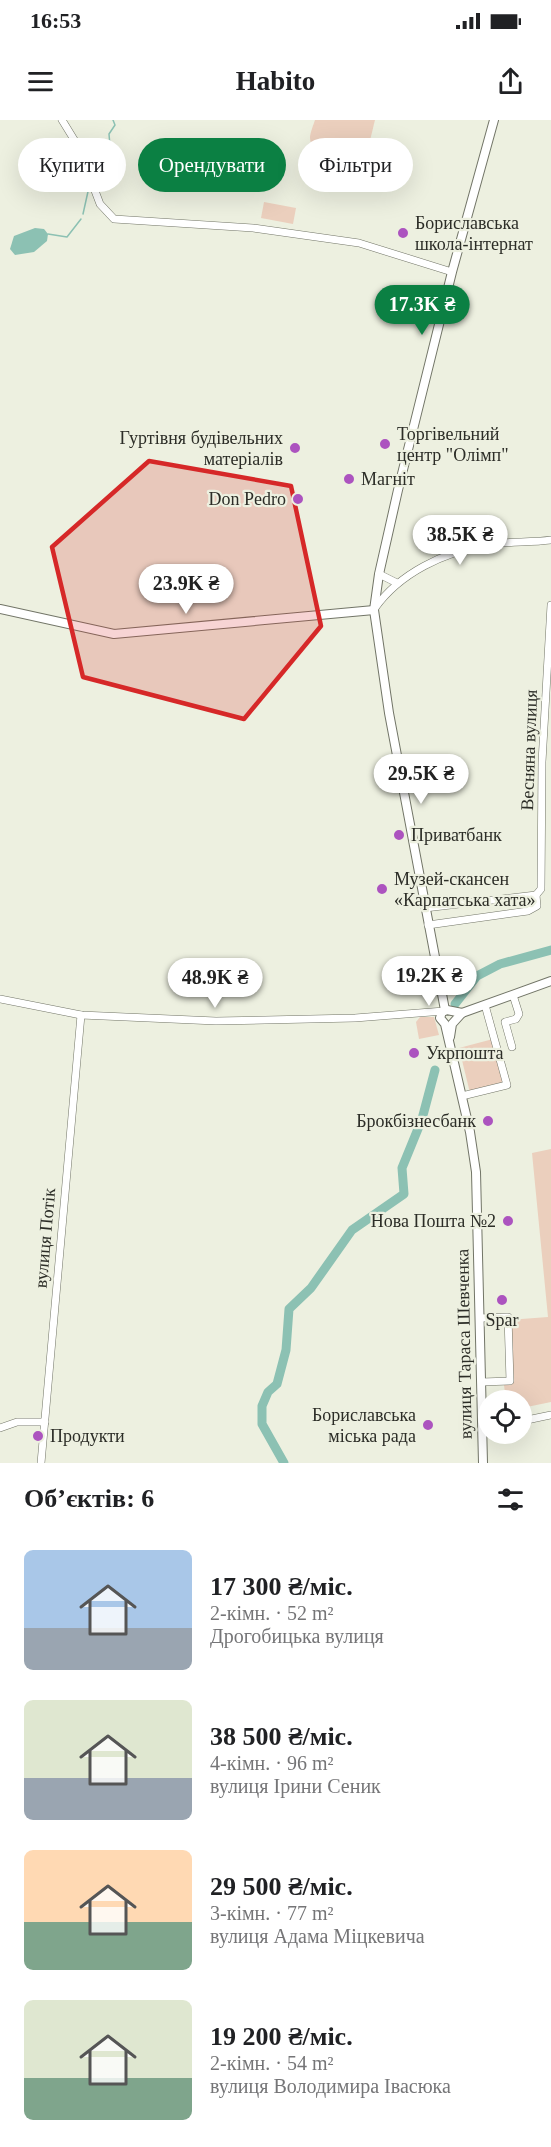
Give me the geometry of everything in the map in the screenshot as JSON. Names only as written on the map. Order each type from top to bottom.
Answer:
[{"type":"main road","name":"вулиця Тараса Шевченка","points":[[483,1390],[477,1179],[472,1142],[451,1048],[428,926],[381,663],[374,610],[379,574],[452,272],[494,120]]},
{"type":"main road","points":[[0,609],[114,634],[374,610]]},
{"type":"main road","points":[[451,1048],[450,1034],[454,1021],[462,1014],[551,981]]},
{"type":"main road","points":[[445,1013],[462,1014]]},
{"type":"main road","points":[[445,1013],[454,1021]]},
{"type":"main road","name":"вулиця Тараса Шевченка","points":[[483,1463],[484,1444]]},
{"type":"street","points":[[62,120],[84,160],[100,204],[114,219],[253,228],[359,243],[452,272]]},
{"type":"street","points":[[374,610],[398,583],[425,566],[484,545],[551,540]]},
{"type":"street","points":[[379,574],[398,583]]},
{"type":"street","name":"Весняна вулиця","points":[[536,895],[541,889],[542,762],[551,605]]},
{"type":"street","points":[[425,909],[536,895],[537,906],[528,911],[428,926]]},
{"type":"street","points":[[512,1047],[505,1022],[516,1019],[519,1014],[513,995]]},
{"type":"street","points":[[0,999],[81,1015],[270,1022],[445,1013]]},
{"type":"street","points":[[462,1096],[507,1085],[485,1005]]},
{"type":"street","name":"вулиця Потік","points":[[41,1463],[81,1015]]},
{"type":"street","points":[[481,1318],[508,1317],[510,1381],[482,1382]]},
{"type":"street","points":[[532,1419],[551,1414]]},
{"type":"street","points":[[0,1428],[17,1422],[45,1422]]},
{"type":"highlighted area","points":[[149,461],[291,486],[321,626],[244,719],[83,677],[52,547]]},
{"type":"shaded area","points":[[315,120],[375,120],[370,138],[310,138]]},
{"type":"shaded area","points":[[264,202],[296,208],[293,224],[261,218]]},
{"type":"shaded area","points":[[420,1017],[434,1017],[439,1035],[419,1039],[416,1022]]},
{"type":"shaded area","points":[[493,1039],[505,1084],[470,1093],[459,1048]]},
{"type":"shaded area","points":[[551,1149],[551,1402],[532,1406],[532,1390],[505,1390],[504,1385],[509,1383],[507,1320],[548,1317],[532,1153]]},
{"type":"water","points":[[35,228],[44,229],[48,234],[47,241],[34,252],[15,255],[10,249],[14,236]]},
{"type":"waterway","points":[[109,138],[109,134],[115,125],[113,120]]},
{"type":"waterway","points":[[83,214],[88,192]]},
{"type":"waterway","points":[[48,234],[67,237],[81,219]]},
{"type":"waterway","points":[[455,1004],[477,976],[500,964],[551,950]]},
{"type":"waterway","points":[[284,1463],[262,1424],[262,1406],[268,1392],[277,1384],[286,1350],[289,1309],[311,1288],[352,1230],[404,1194],[402,1168],[422,1119],[435,1070]]},
{"type":"place","name":"Бориславська школа-інтернат","points":[[403,233]]},
{"type":"place","name":"Торгівельний центр \"Олімп\"","points":[[385,444]]},
{"type":"place","name":"Гуртівня будівельних матеріалів","points":[[295,448]]},
{"type":"place","name":"Магніт","points":[[349,479]]},
{"type":"place","name":"Don Pedro","points":[[298,499]]},
{"type":"place","name":"Приватбанк","points":[[399,835]]},
{"type":"place","name":"Музей-скансен «Карпатська хата»","points":[[382,889]]},
{"type":"place","name":"Укрпошта","points":[[414,1053]]},
{"type":"place","name":"Брокбізнесбанк","points":[[488,1121]]},
{"type":"place","name":"Нова Пошта №2","points":[[508,1221]]},
{"type":"place","name":"Spar","points":[[502,1300]]},
{"type":"place","name":"Бориславська міська рада","points":[[428,1425]]},
{"type":"place","name":"Продукти","points":[[38,1436]]}]
